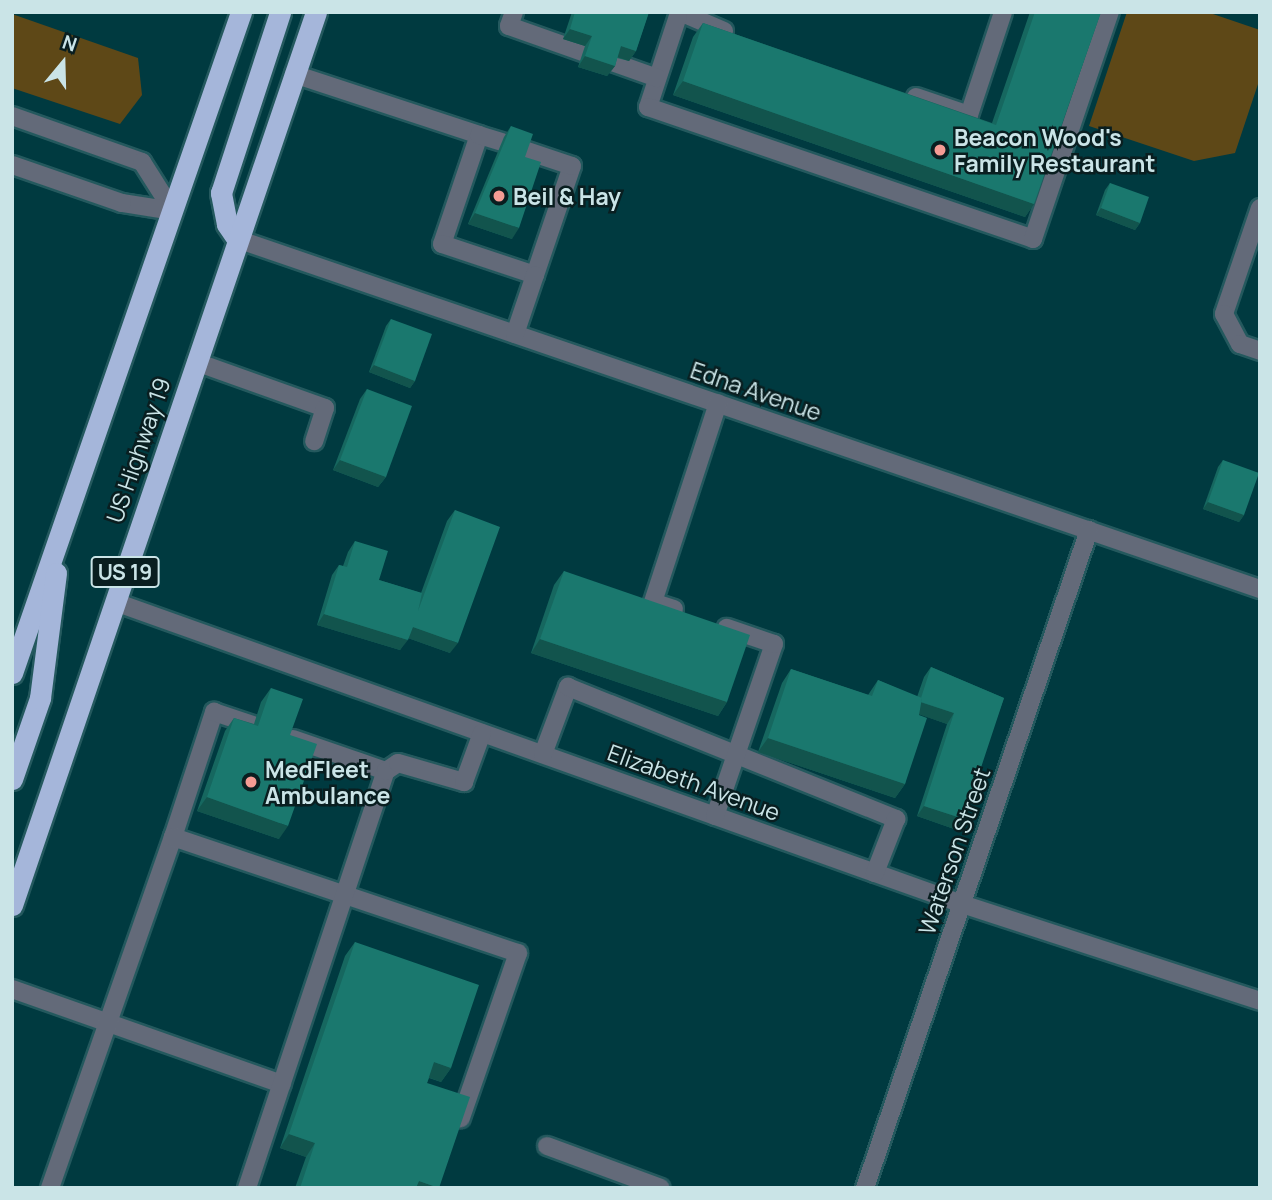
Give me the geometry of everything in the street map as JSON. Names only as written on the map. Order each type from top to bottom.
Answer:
[{"type":"highway","name":"US Highway 19","points":[[12,673],[241,12]]},
{"type":"highway","points":[[237,239],[227,223],[221,193],[280,12]]},
{"type":"highway","name":"US Highway 19","points":[[12,905],[316,12]]},
{"type":"highway","points":[[12,779],[40,698],[62,529]]},
{"type":"street","points":[[514,12],[509,26],[583,52]]},
{"type":"street","points":[[901,92],[969,115],[1003,12]]},
{"type":"street","points":[[739,36],[679,14],[648,107],[1033,239],[1110,12]]},
{"type":"street","points":[[612,62],[657,78]]},
{"type":"street","points":[[295,74],[502,142]]},
{"type":"street","points":[[12,116],[142,162],[173,211]]},
{"type":"street","points":[[479,135],[442,244],[535,275]]},
{"type":"street","points":[[515,334],[572,166],[524,150]]},
{"type":"street","points":[[12,165],[122,203],[173,211]]},
{"type":"street","points":[[1260,208],[1224,314],[1240,344],[1260,351]]},
{"type":"street","name":"Edna Avenue","points":[[237,239],[1260,589]]},
{"type":"street","points":[[196,362],[325,408],[314,440]]},
{"type":"street","points":[[715,816],[774,644],[653,602],[718,404]]},
{"type":"street","name":"Waterson Street","points":[[865,1188],[1089,530]]},
{"type":"street","name":"Elizabeth Avenue","points":[[115,602],[962,904],[1260,1001]]},
{"type":"street","points":[[543,754],[568,687],[737,751],[896,819],[875,873]]},
{"type":"street","points":[[50,1188],[214,712],[253,725]]},
{"type":"street","points":[[247,1188],[386,771],[398,763],[464,782],[482,733]]},
{"type":"street","points":[[285,736],[386,771]]},
{"type":"street","points":[[173,837],[518,953],[455,1136]]},
{"type":"street","points":[[12,989],[282,1084]]},
{"type":"street","points":[[547,1146],[661,1188]]},
{"type":"shaded area","points":[[1127,12],[1207,12],[1260,30],[1260,78],[1235,153],[1194,161],[1089,126]]},
{"type":"shaded area","points":[[12,14],[138,58],[142,95],[120,124],[12,88]]},
{"type":"building","points":[[575,12],[649,12],[636,51],[621,46],[615,66],[585,56],[592,36],[570,29]]},
{"type":"building","points":[[1035,12],[1101,12],[1034,204],[683,81],[703,23],[996,125]]},
{"type":"building","points":[[511,126],[533,134],[525,157],[541,162],[519,228],[475,213]]},
{"type":"building","points":[[1110,183],[1149,197],[1140,223],[1101,208]]},
{"type":"building","points":[[391,319],[432,334],[415,381],[374,365]]},
{"type":"building","points":[[367,389],[412,406],[386,477],[340,460]]},
{"type":"building","points":[[1223,460],[1259,473],[1244,515],[1208,502]]},
{"type":"building","points":[[455,510],[500,527],[458,643],[413,627],[408,640],[324,614],[339,565],[347,567],[355,541],[388,551],[379,580],[422,593],[418,611]]},
{"type":"building","points":[[564,571],[750,635],[727,702],[540,639]]},
{"type":"building","points":[[931,667],[1004,698],[964,819],[924,806],[954,713],[921,702]]},
{"type":"building","points":[[791,669],[872,696],[878,680],[922,698],[919,715],[927,718],[905,784],[768,738]]},
{"type":"building","points":[[271,688],[303,699],[290,735],[317,744],[288,826],[207,797],[234,718],[258,726]]},
{"type":"building","points":[[355,942],[479,985],[451,1068],[434,1062],[427,1083],[470,1097],[439,1188],[419,1181],[416,1188],[300,1188],[315,1143],[289,1134]]},
{"type":"place","name":"Beacon Wood's Family Restaurant","points":[[940,150]]},
{"type":"place","name":"Beil & Hay","points":[[499,196]]},
{"type":"place","name":"MedFleet Ambulance","points":[[251,782]]}]
